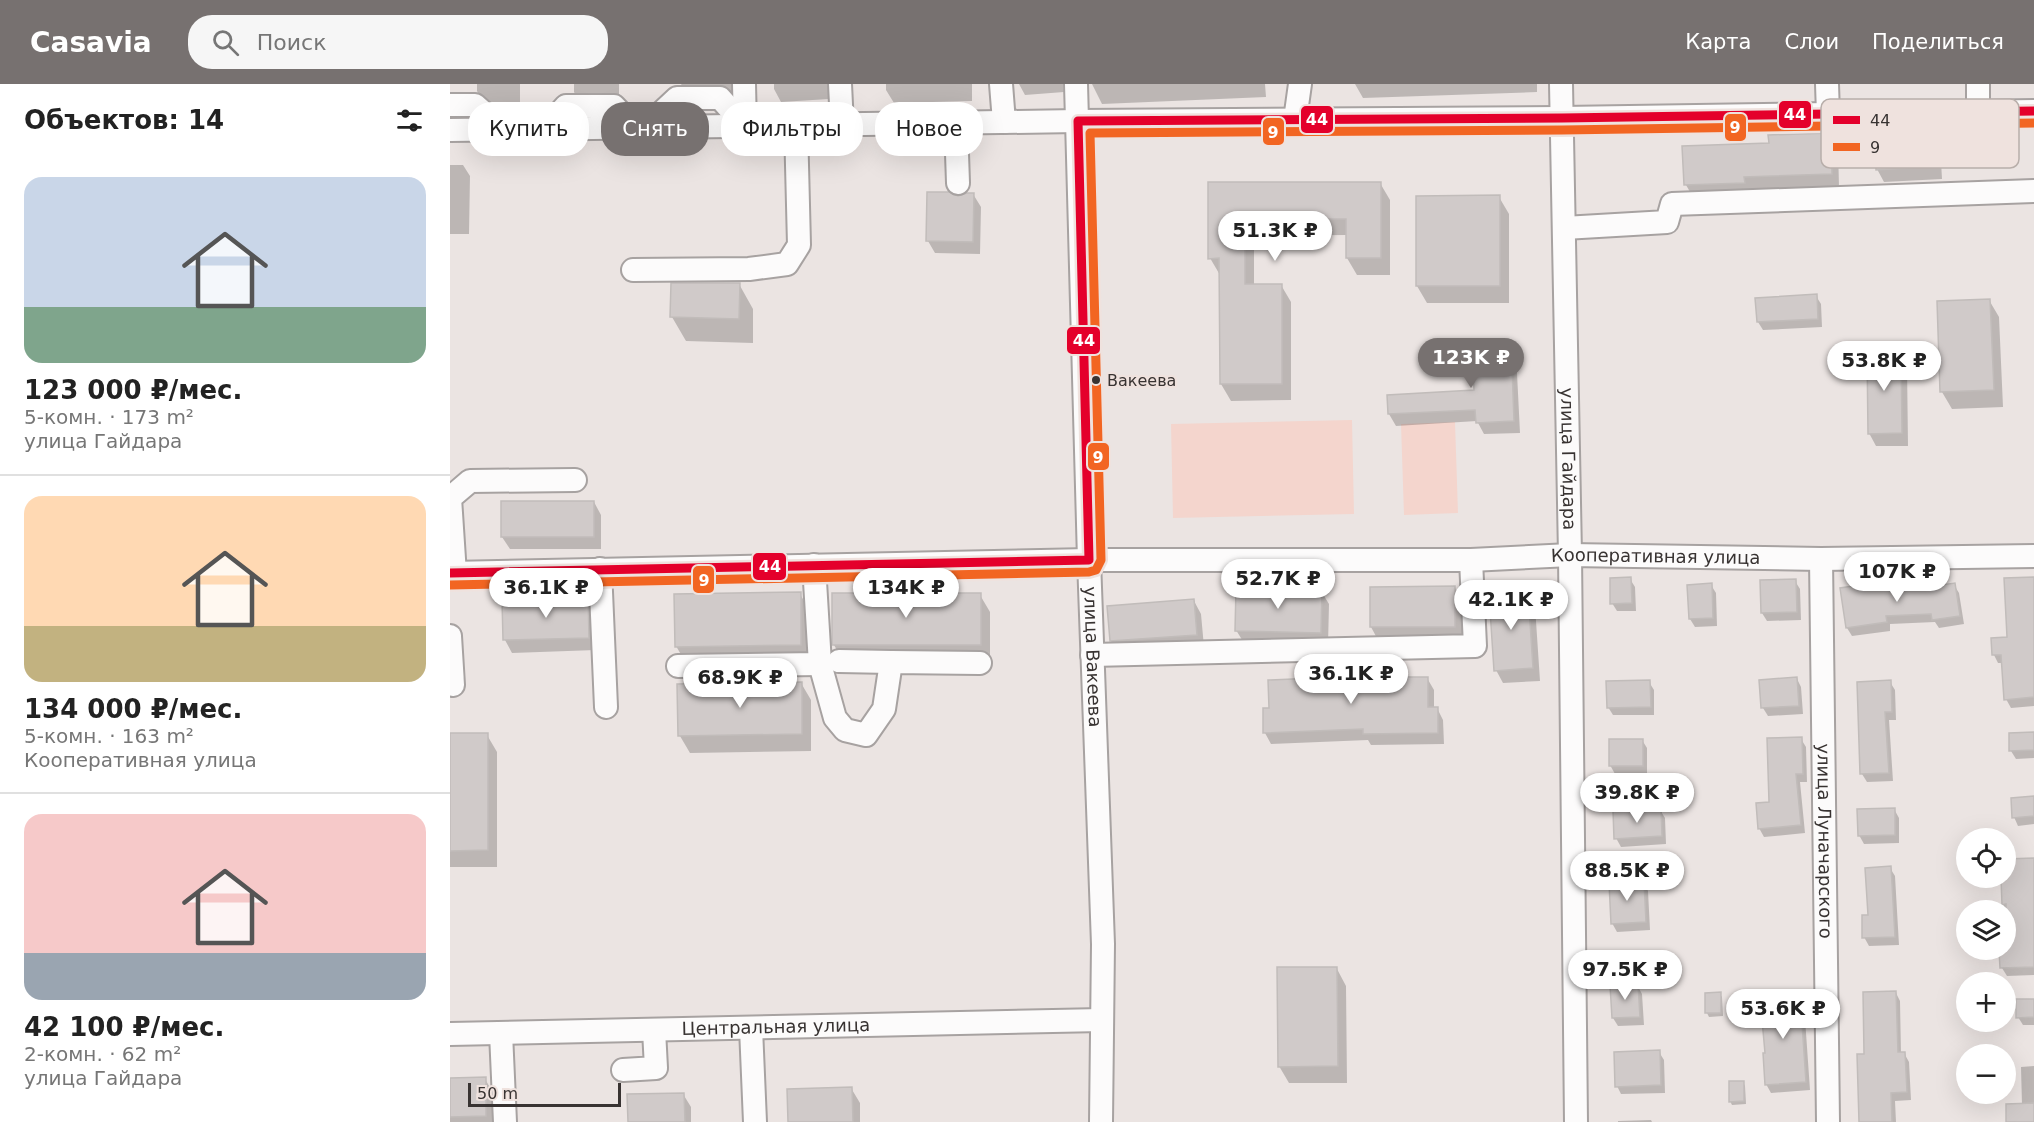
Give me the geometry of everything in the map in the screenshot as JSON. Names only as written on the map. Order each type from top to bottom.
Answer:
[{"type":"street","points":[[744,84],[744,102]]},
{"type":"street","points":[[840,84],[841,102]]},
{"type":"street","points":[[1001,84],[1004,122]]},
{"type":"street","name":"улица Вакеева","points":[[1076,84],[1089,560],[1103,944],[1101,1122]]},
{"type":"street","points":[[1295,120],[1300,84]]},
{"type":"street","name":"улица Гайдара","points":[[1561,84],[1570,555],[1576,1122]]},
{"type":"street","points":[[1827,84],[1828,99]]},
{"type":"street","points":[[450,105],[468,105]]},
{"type":"street","points":[[2019,111],[2034,111]]},
{"type":"street","points":[[983,123],[1821,114]]},
{"type":"street","points":[[589,128],[721,126]]},
{"type":"street","points":[[450,130],[468,130]]},
{"type":"street","points":[[633,270],[749,269],[787,264],[799,245],[797,156]]},
{"type":"street","points":[[957,156],[958,183]]},
{"type":"street","points":[[1564,228],[1667,222],[1672,204],[2034,191]]},
{"type":"street","points":[[453,573],[450,498],[470,481],[575,480]]},
{"type":"street","name":"Кооперативная улица","points":[[453,573],[1089,560],[1471,560],[1570,555],[1821,559],[2034,556]]},
{"type":"street","name":"улица Луначарского","points":[[1821,559],[1828,1122]]},
{"type":"street","points":[[1092,655],[1475,646],[1471,560]]},
{"type":"street","points":[[814,565],[830,662],[835,718],[845,730],[866,735],[884,709],[891,662]]},
{"type":"street","points":[[600,569],[606,707]]},
{"type":"street","points":[[450,636],[453,686]]},
{"type":"street","points":[[678,666],[830,662],[980,663]]},
{"type":"street","name":"Центральная улица","points":[[450,1034],[1102,1020]]},
{"type":"street","points":[[751,1028],[755,1122]]},
{"type":"street","points":[[624,1070],[667,1067],[654,1030]]},
{"type":"street","points":[[501,1033],[506,1122]]},
{"type":"shaded area","points":[[1352,420],[1354,514],[1173,518],[1171,424]]},
{"type":"shaded area","points":[[1455,422],[1458,513],[1404,515],[1401,424]]},
{"type":"building","points":[[1821,133],[1821,168],[1832,168],[1832,174],[1744,177],[1745,183],[1684,185],[1682,146],[1769,143],[1768,135]]},
{"type":"building","points":[[1876,168],[1906,168],[1876,170]]},
{"type":"building","points":[[1208,182],[1381,182],[1381,258],[1346,258],[1346,219],[1245,219],[1245,284],[1282,284],[1282,384],[1220,384],[1219,258],[1208,259]]},
{"type":"building","points":[[927,192],[949,192],[958,196],[974,193],[973,242],[926,241]]},
{"type":"building","points":[[1500,195],[1500,286],[1416,286],[1416,196]]},
{"type":"building","points":[[671,283],[740,283],[739,319],[670,317]]},
{"type":"building","points":[[1817,294],[1818,319],[1757,322],[1755,298]]},
{"type":"building","points":[[1990,299],[1994,390],[1940,392],[1937,301]]},
{"type":"building","points":[[1511,340],[1514,421],[1476,423],[1475,410],[1388,414],[1387,395],[1474,390],[1472,342]]},
{"type":"building","points":[[1867,351],[1901,351],[1902,433],[1868,434]]},
{"type":"building","points":[[501,501],[594,501],[594,537],[501,537]]},
{"type":"building","points":[[1631,577],[1632,603],[1610,604],[1610,578]]},
{"type":"building","points":[[2034,577],[2034,697],[2004,700],[2001,655],[1992,655],[1991,638],[2007,637],[2004,578]]},
{"type":"building","points":[[1796,579],[1797,612],[1761,613],[1760,580]]},
{"type":"building","points":[[1881,582],[1882,587],[1914,585],[1914,589],[1955,583],[1960,616],[1932,620],[1931,614],[1886,616],[1887,622],[1846,628],[1840,588]]},
{"type":"building","points":[[1712,583],[1713,618],[1689,619],[1687,585]]},
{"type":"building","points":[[1455,586],[1455,627],[1370,627],[1370,587]]},
{"type":"building","points":[[1236,588],[1322,590],[1321,633],[1235,631]]},
{"type":"building","points":[[801,592],[801,645],[675,647],[674,594]]},
{"type":"building","points":[[1528,592],[1533,668],[1494,671],[1489,594]]},
{"type":"building","points":[[832,593],[981,593],[981,645],[832,645]]},
{"type":"building","points":[[588,597],[589,638],[503,640],[502,600]]},
{"type":"building","points":[[1194,599],[1197,635],[1110,641],[1107,606]]},
{"type":"building","points":[[1428,677],[1428,707],[1438,707],[1438,733],[1363,734],[1363,729],[1263,733],[1263,708],[1269,708],[1268,680]]},
{"type":"building","points":[[1797,677],[1799,706],[1761,708],[1759,680]]},
{"type":"building","points":[[1650,680],[1651,707],[1607,708],[1606,681]]},
{"type":"building","points":[[1891,680],[1892,712],[1885,712],[1889,773],[1860,774],[1857,682]]},
{"type":"building","points":[[802,682],[802,734],[678,736],[677,684]]},
{"type":"building","points":[[2034,732],[2034,750],[2009,751],[2009,733]]},
{"type":"building","points":[[450,733],[488,733],[488,850],[450,851]]},
{"type":"building","points":[[1802,737],[1803,774],[1796,774],[1801,825],[1758,829],[1756,803],[1769,802],[1767,738]]},
{"type":"building","points":[[1609,739],[1643,739],[1643,766],[1609,766]]},
{"type":"building","points":[[2034,796],[2034,816],[2012,818],[2011,798]]},
{"type":"building","points":[[1895,808],[1895,835],[1858,836],[1857,809]]},
{"type":"building","points":[[1661,809],[1662,836],[1614,839],[1613,811]]},
{"type":"building","points":[[2034,858],[2034,967],[2000,968],[2000,960],[2016,960],[2016,900],[2002,900],[2001,888],[2016,888],[2016,859]]},
{"type":"building","points":[[1891,866],[1895,937],[1862,938],[1862,915],[1868,915],[1865,868]]},
{"type":"building","points":[[1644,881],[1646,922],[1611,924],[1609,882]]},
{"type":"building","points":[[1277,967],[1337,967],[1338,1066],[1278,1067]]},
{"type":"building","points":[[1638,984],[1640,1017],[1612,1018],[1610,985]]},
{"type":"building","points":[[1896,991],[1898,1052],[1905,1052],[1907,1092],[1891,1093],[1892,1122],[1859,1122],[1857,1054],[1864,1054],[1863,992]]},
{"type":"building","points":[[1721,992],[1721,1013],[1705,1013],[1705,993]]},
{"type":"building","points":[[1800,994],[1806,1082],[1765,1085],[1763,1053],[1765,1053],[1760,997]]},
{"type":"building","points":[[2016,999],[2034,999],[2034,1017],[2016,1018]]},
{"type":"building","points":[[1660,1050],[1661,1085],[1615,1087],[1614,1052]]},
{"type":"building","points":[[486,1077],[486,1116],[450,1117],[450,1078]]},
{"type":"building","points":[[1729,1081],[1744,1081],[1744,1101],[1729,1102]]},
{"type":"building","points":[[852,1087],[853,1122],[788,1122],[787,1089]]},
{"type":"building","points":[[684,1093],[685,1122],[628,1122],[627,1094]]},
{"type":"building","points":[[2034,1103],[2034,1122],[2006,1122],[2006,1104]]},
{"type":"transit line","name":"44","points":[[2019,111],[2034,111]]},
{"type":"transit line","name":"44","points":[[1078,121],[1821,114]]},
{"type":"transit line","name":"44","points":[[1078,121],[1089,560]]},
{"type":"transit line","name":"9","points":[[2019,123],[2034,123]]},
{"type":"transit line","name":"9","points":[[450,585],[1089,572],[1096,570],[1101,560],[1090,133],[1821,126]]},
{"type":"transit line","name":"44","points":[[450,573],[1089,560]]},
{"type":"place","name":"Вакеева","points":[[1096,380]]}]
